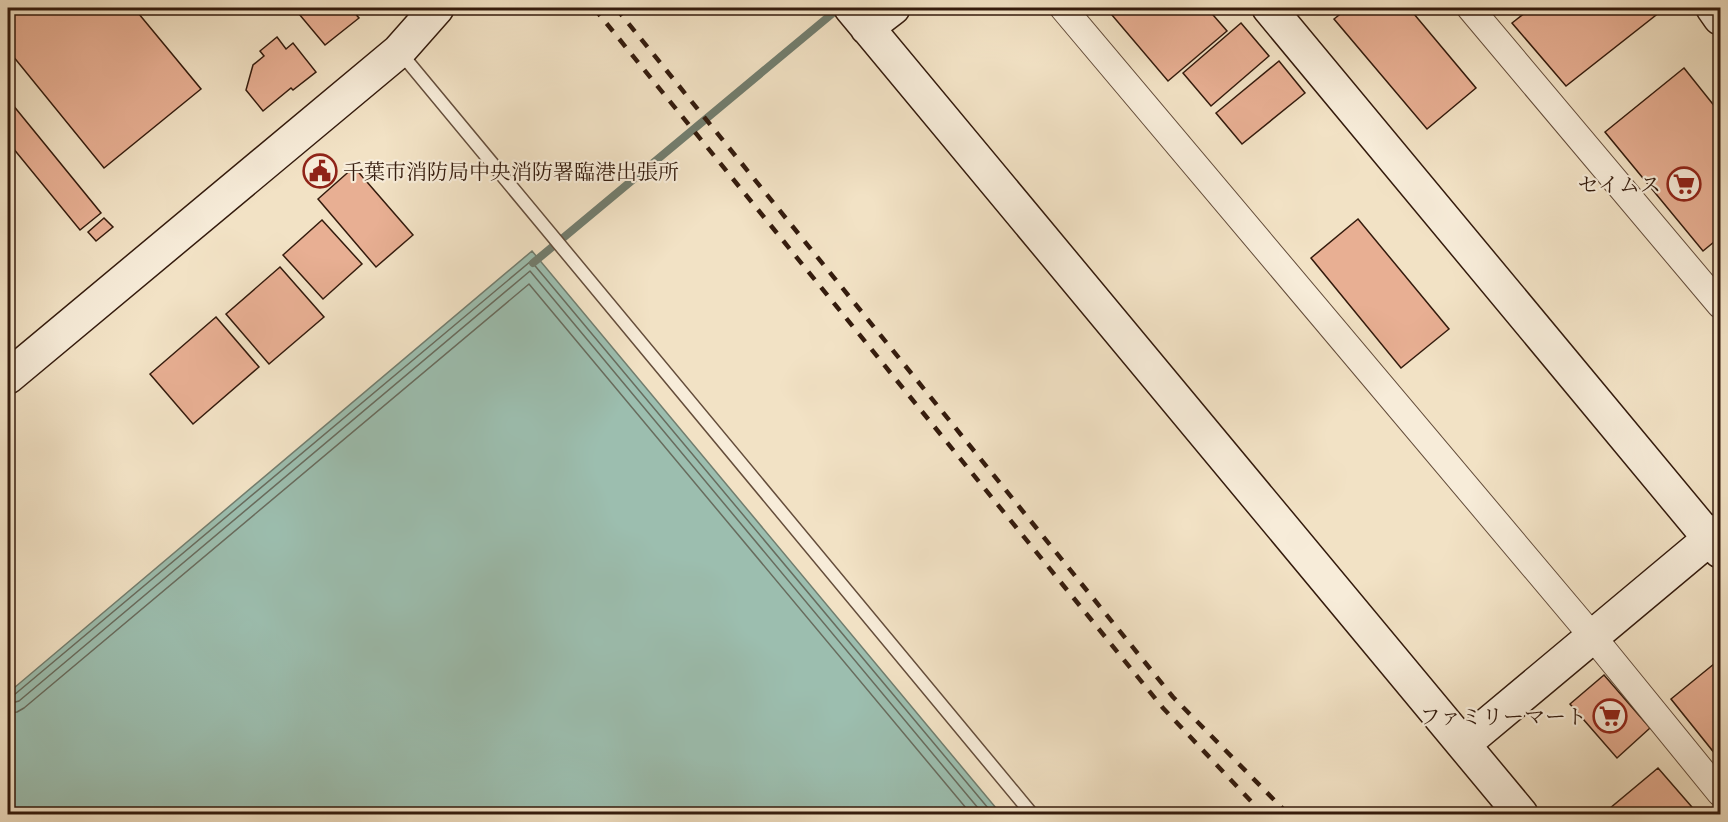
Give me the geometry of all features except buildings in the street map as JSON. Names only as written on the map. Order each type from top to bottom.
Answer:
[{"type":"street","points":[[8,377],[399,51],[437,8]]},
{"type":"street","points":[[893,8],[858,17],[1521,814]]},
{"type":"street","points":[[1063,8],[1593,637],[1720,793]]},
{"type":"street","points":[[1269,8],[1717,540],[1593,637],[1464,744]]},
{"type":"street","points":[[1470,8],[1720,305]]},
{"type":"street","points":[[1713,8],[1720,18]]},
{"type":"lane","points":[[399,51],[1032,814]]},
{"type":"water","points":[[532,251],[1001,814],[8,814],[8,693]]},
{"type":"waterway","points":[[533,263],[839,8]]},
{"type":"railway","points":[[594,8],[1163,708],[1263,814]]},
{"type":"railway","points":[[616,8],[1173,697],[1288,814]]},
{"type":"place","name":"千葉市消防局中央消防署臨港出張所","points":[[320,171]]},
{"type":"place","name":"セイムス","points":[[1684,184]]},
{"type":"place","name":"ファミリーマート","points":[[1610,716]]}]
